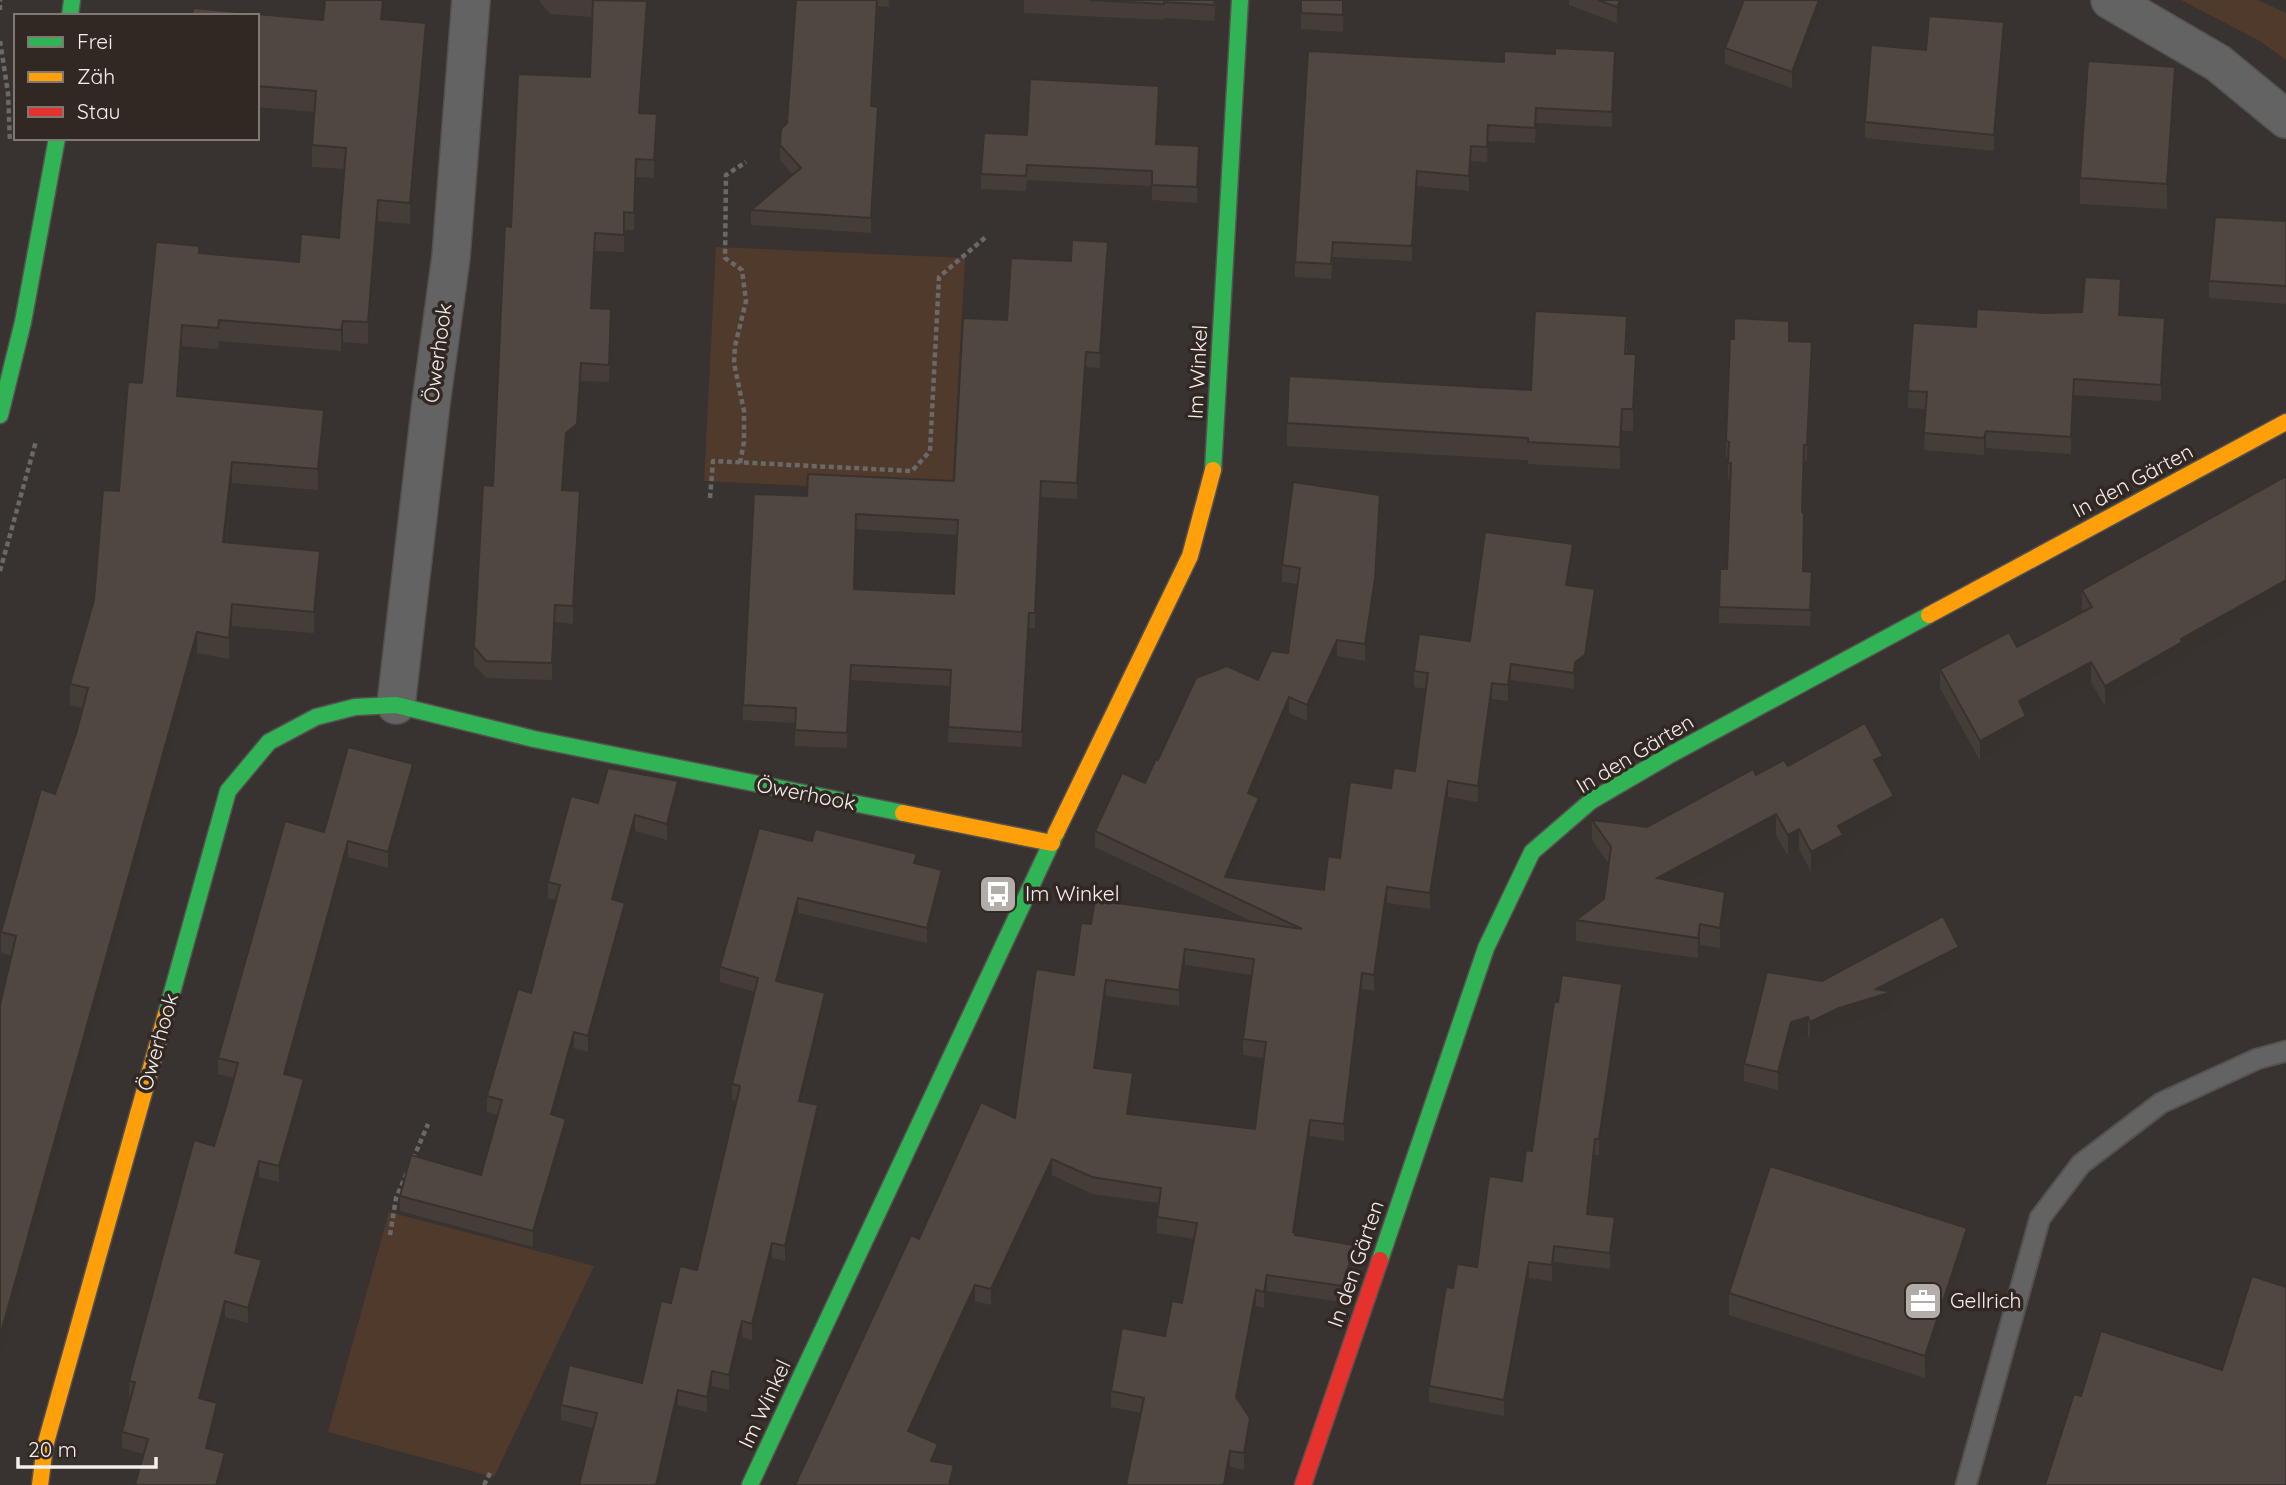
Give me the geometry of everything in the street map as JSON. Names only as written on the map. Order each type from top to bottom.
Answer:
[{"type":"street","name":"Öwerhook","points":[[396,705],[430,403],[451,257],[471,0]]},
{"type":"street","name":"Im Winkel","points":[[750,1485],[1190,556],[1213,469],[1240,0]]},
{"type":"street","points":[[2110,0],[2218,63],[2286,119]]},
{"type":"street","points":[[0,415],[11,320],[56,140]]},
{"type":"street","name":"In den Gärten","points":[[1303,1485],[1486,948],[1532,852],[1591,802],[1668,756],[2286,422]]},
{"type":"street","name":"Öwerhook","points":[[40,1485],[45,1446],[228,791],[269,742],[316,717],[355,707],[396,705],[534,739],[1052,843]]},
{"type":"lane","points":[[1966,1485],[2040,1218],[2081,1164],[2161,1103],[2257,1059],[2286,1051]]},
{"type":"path","points":[[0,0],[0,10]]},
{"type":"path","points":[[0,41],[8,93],[10,145]]},
{"type":"path","points":[[740,463],[744,442],[744,411],[734,363],[735,346],[746,301],[742,270],[724,258],[726,174],[746,162]]},
{"type":"path","points":[[710,498],[713,461],[912,471],[930,451],[939,277],[987,236]]},
{"type":"path","points":[[390,1235],[396,1198],[428,1124]]},
{"type":"path","points":[[484,1485],[491,1471]]},
{"type":"shaded area","points":[[2181,0],[2258,0],[2286,13],[2286,60],[2260,41]]},
{"type":"shaded area","points":[[716,247],[965,258],[952,493],[704,481]]},
{"type":"shaded area","points":[[389,1212],[594,1266],[494,1477],[328,1432]]},
{"type":"building","points":[[325,0],[383,0],[381,19],[426,23],[410,203],[378,200],[368,322],[343,321],[341,330],[219,320],[218,328],[182,325],[177,396],[324,410],[318,469],[232,462],[223,542],[320,551],[314,612],[232,604],[229,638],[197,632],[0,1336],[0,1005],[16,936],[1,932],[41,789],[55,794],[76,734],[88,688],[70,684],[94,600],[103,490],[119,491],[128,382],[142,383],[156,242],[199,246],[199,253],[299,262],[301,234],[339,238],[346,148],[312,145],[316,91],[259,86],[259,14],[323,20]]},
{"type":"building","points":[[593,0],[647,1],[639,113],[657,114],[654,160],[636,159],[634,213],[624,212],[624,235],[595,233],[591,308],[611,309],[609,365],[581,363],[577,424],[566,433],[562,490],[580,491],[573,606],[555,605],[552,663],[486,661],[474,647],[483,485],[493,486],[505,226],[511,227],[518,74],[590,77]]},
{"type":"building","points":[[796,0],[877,0],[871,106],[878,107],[871,218],[751,210],[801,168],[780,145],[781,129],[787,123]]},
{"type":"building","points":[[1090,0],[1215,0],[1214,5]]},
{"type":"building","points":[[1301,0],[1343,0],[1343,15],[1301,13]]},
{"type":"building","points":[[1598,0],[1620,0],[1617,7]]},
{"type":"building","points":[[1744,0],[1819,0],[1792,72],[1725,48]]},
{"type":"building","points":[[193,8],[258,14],[192,14]]},
{"type":"building","points":[[1929,16],[2004,22],[1994,135],[1865,122],[1871,45],[1926,50]]},
{"type":"building","points":[[1555,48],[1615,51],[1612,112],[1536,108],[1535,128],[1488,125],[1487,147],[1471,146],[1469,176],[1417,171],[1412,246],[1333,242],[1331,264],[1295,262],[1308,51],[1504,62],[1504,51],[1555,54]]},
{"type":"building","points":[[2088,61],[2175,67],[2167,184],[2080,178]]},
{"type":"building","points":[[1030,79],[1159,86],[1156,144],[1199,146],[1197,187],[1152,185],[1152,171],[1027,165],[1026,176],[981,174],[984,133],[1027,135]]},
{"type":"building","points":[[2215,217],[2286,221],[2286,286],[2209,281]]},
{"type":"building","points":[[1072,240],[1108,242],[1100,353],[1086,352],[1077,483],[1041,481],[1035,613],[1029,613],[1022,732],[948,727],[951,670],[851,665],[847,733],[795,730],[796,708],[743,705],[754,494],[807,496],[808,474],[954,481],[963,318],[1007,320],[1011,258],[1071,261]],"holes":[[[856,514],[958,520],[954,594],[854,589]]]},
{"type":"building","points":[[2085,277],[2121,279],[2119,315],[2165,318],[2161,385],[2074,379],[2071,437],[1986,431],[1984,438],[1924,433],[1927,392],[1908,391],[1913,323],[1976,327],[1977,309],[2082,312]]},
{"type":"building","points":[[1535,311],[1627,316],[1625,354],[1636,354],[1633,409],[1622,409],[1620,447],[1528,442],[1528,438],[1287,423],[1289,376],[1531,390]]},
{"type":"building","points":[[1734,318],[1789,321],[1789,341],[1812,342],[1802,512],[1803,571],[1812,572],[1810,610],[1719,607],[1720,569],[1727,569],[1731,463],[1728,463],[1729,442],[1726,441],[1730,339],[1734,339]]},
{"type":"building","points":[[2286,476],[2286,580],[2181,639],[2182,642],[2105,686],[2091,662],[2019,701],[2026,716],[1980,741],[1940,669],[2009,632],[2017,647],[2092,607],[2082,590]]},
{"type":"building","points":[[1293,482],[1380,495],[1375,579],[1365,644],[1337,640],[1307,705],[1289,697],[1248,793],[1259,798],[1225,877],[1324,890],[1328,856],[1340,858],[1350,782],[1391,788],[1394,768],[1415,771],[1428,673],[1414,671],[1419,634],[1470,641],[1485,532],[1573,544],[1566,585],[1595,589],[1585,655],[1575,662],[1574,673],[1511,664],[1508,685],[1492,683],[1478,786],[1448,781],[1430,893],[1387,887],[1374,975],[1362,973],[1344,1124],[1310,1120],[1293,1232],[1295,1235],[1353,1245],[1342,1286],[1267,1275],[1264,1292],[1256,1290],[1236,1397],[1250,1418],[1244,1453],[1230,1451],[1224,1484],[1126,1485],[1144,1398],[1111,1391],[1122,1328],[1165,1336],[1172,1301],[1182,1303],[1197,1223],[1157,1217],[1161,1188],[1092,1177],[1052,1159],[991,1289],[975,1285],[908,1431],[938,1444],[931,1461],[954,1465],[949,1485],[795,1485],[911,1235],[919,1239],[981,1102],[1015,1118],[1036,969],[1074,975],[1081,923],[1091,924],[1095,900],[1302,929],[1095,831],[1122,773],[1145,783],[1196,678],[1227,666],[1258,680],[1271,651],[1288,653],[1300,568],[1282,565]],"holes":[[[1185,949],[1254,959],[1243,1039],[1266,1042],[1255,1129],[1127,1114],[1133,1073],[1094,1068],[1106,980],[1179,990]]]},
{"type":"building","points":[[1865,723],[1883,756],[1874,760],[1894,796],[1838,826],[1843,835],[1811,852],[1799,829],[1788,835],[1776,814],[1657,878],[1725,892],[1720,928],[1700,924],[1698,938],[1576,920],[1604,899],[1611,847],[1592,820],[1647,827],[1753,769],[1756,775],[1784,760],[1788,766]]},
{"type":"building","points":[[348,747],[413,764],[388,852],[348,841],[284,1074],[304,1079],[279,1166],[259,1161],[235,1253],[262,1260],[248,1308],[225,1301],[199,1398],[217,1403],[206,1448],[225,1453],[216,1485],[135,1485],[148,1439],[122,1432],[135,1382],[129,1381],[194,1140],[214,1146],[227,1104],[238,1063],[218,1058],[285,821],[324,832]]},
{"type":"building","points":[[608,768],[678,781],[667,824],[635,815],[612,899],[625,903],[588,1036],[574,1032],[551,1114],[566,1119],[533,1231],[400,1196],[411,1155],[481,1175],[502,1100],[487,1096],[518,989],[531,993],[560,885],[548,882],[571,796],[598,803]]},
{"type":"building","points":[[759,828],[812,841],[815,829],[917,854],[914,863],[942,870],[927,928],[798,898],[776,981],[825,993],[799,1101],[818,1105],[785,1246],[772,1243],[752,1324],[742,1321],[729,1375],[712,1371],[707,1397],[678,1390],[656,1485],[579,1485],[597,1413],[561,1405],[569,1365],[642,1383],[661,1301],[671,1303],[680,1266],[697,1270],[740,1086],[732,1084],[758,978],[720,967]]},
{"type":"building","points":[[1943,916],[1959,947],[1876,989],[1892,992],[1839,1008],[1810,1022],[1808,1017],[1791,1022],[1778,1072],[1744,1064],[1767,972],[1822,981]]},
{"type":"building","points":[[1562,975],[1622,984],[1599,1139],[1595,1139],[1587,1214],[1615,1217],[1610,1253],[1554,1246],[1552,1265],[1529,1262],[1504,1400],[1429,1386],[1446,1287],[1453,1288],[1457,1264],[1477,1267],[1489,1176],[1522,1181],[1526,1150],[1532,1151],[1554,1002],[1558,1002]]},
{"type":"building","points":[[1770,1166],[1967,1228],[1925,1356],[1729,1293]]},
{"type":"building","points":[[2252,1276],[2286,1287],[2286,1485],[2045,1485],[2074,1394],[2081,1396],[2101,1331],[2222,1370]]},
{"type":"traffic: fast","points":[[70,14],[72,0]]},
{"type":"traffic: fast","points":[[1213,470],[1240,0]]},
{"type":"traffic: fast","points":[[0,415],[23,322],[57,140]]},
{"type":"traffic: fast","points":[[1380,1260],[1486,948],[1532,852],[1591,801],[1668,756],[1929,615]]},
{"type":"traffic: fast","points":[[166,1014],[228,791],[269,742],[316,717],[355,707],[396,705],[534,739],[903,813]]},
{"type":"traffic: fast","points":[[750,1485],[1056,833]]},
{"type":"traffic: slow","points":[[1929,615],[2286,422]]},
{"type":"traffic: slow","points":[[1056,833],[1190,556],[1213,470]]},
{"type":"traffic: slow","points":[[903,813],[1052,843]]},
{"type":"traffic: slow","points":[[40,1485],[45,1446],[166,1014]]},
{"type":"traffic: jam","points":[[1303,1485],[1380,1260]]},
{"type":"place","name":"Im Winkel","points":[[998,894]]},
{"type":"place","name":"Gellrich","points":[[1923,1301]]}]
